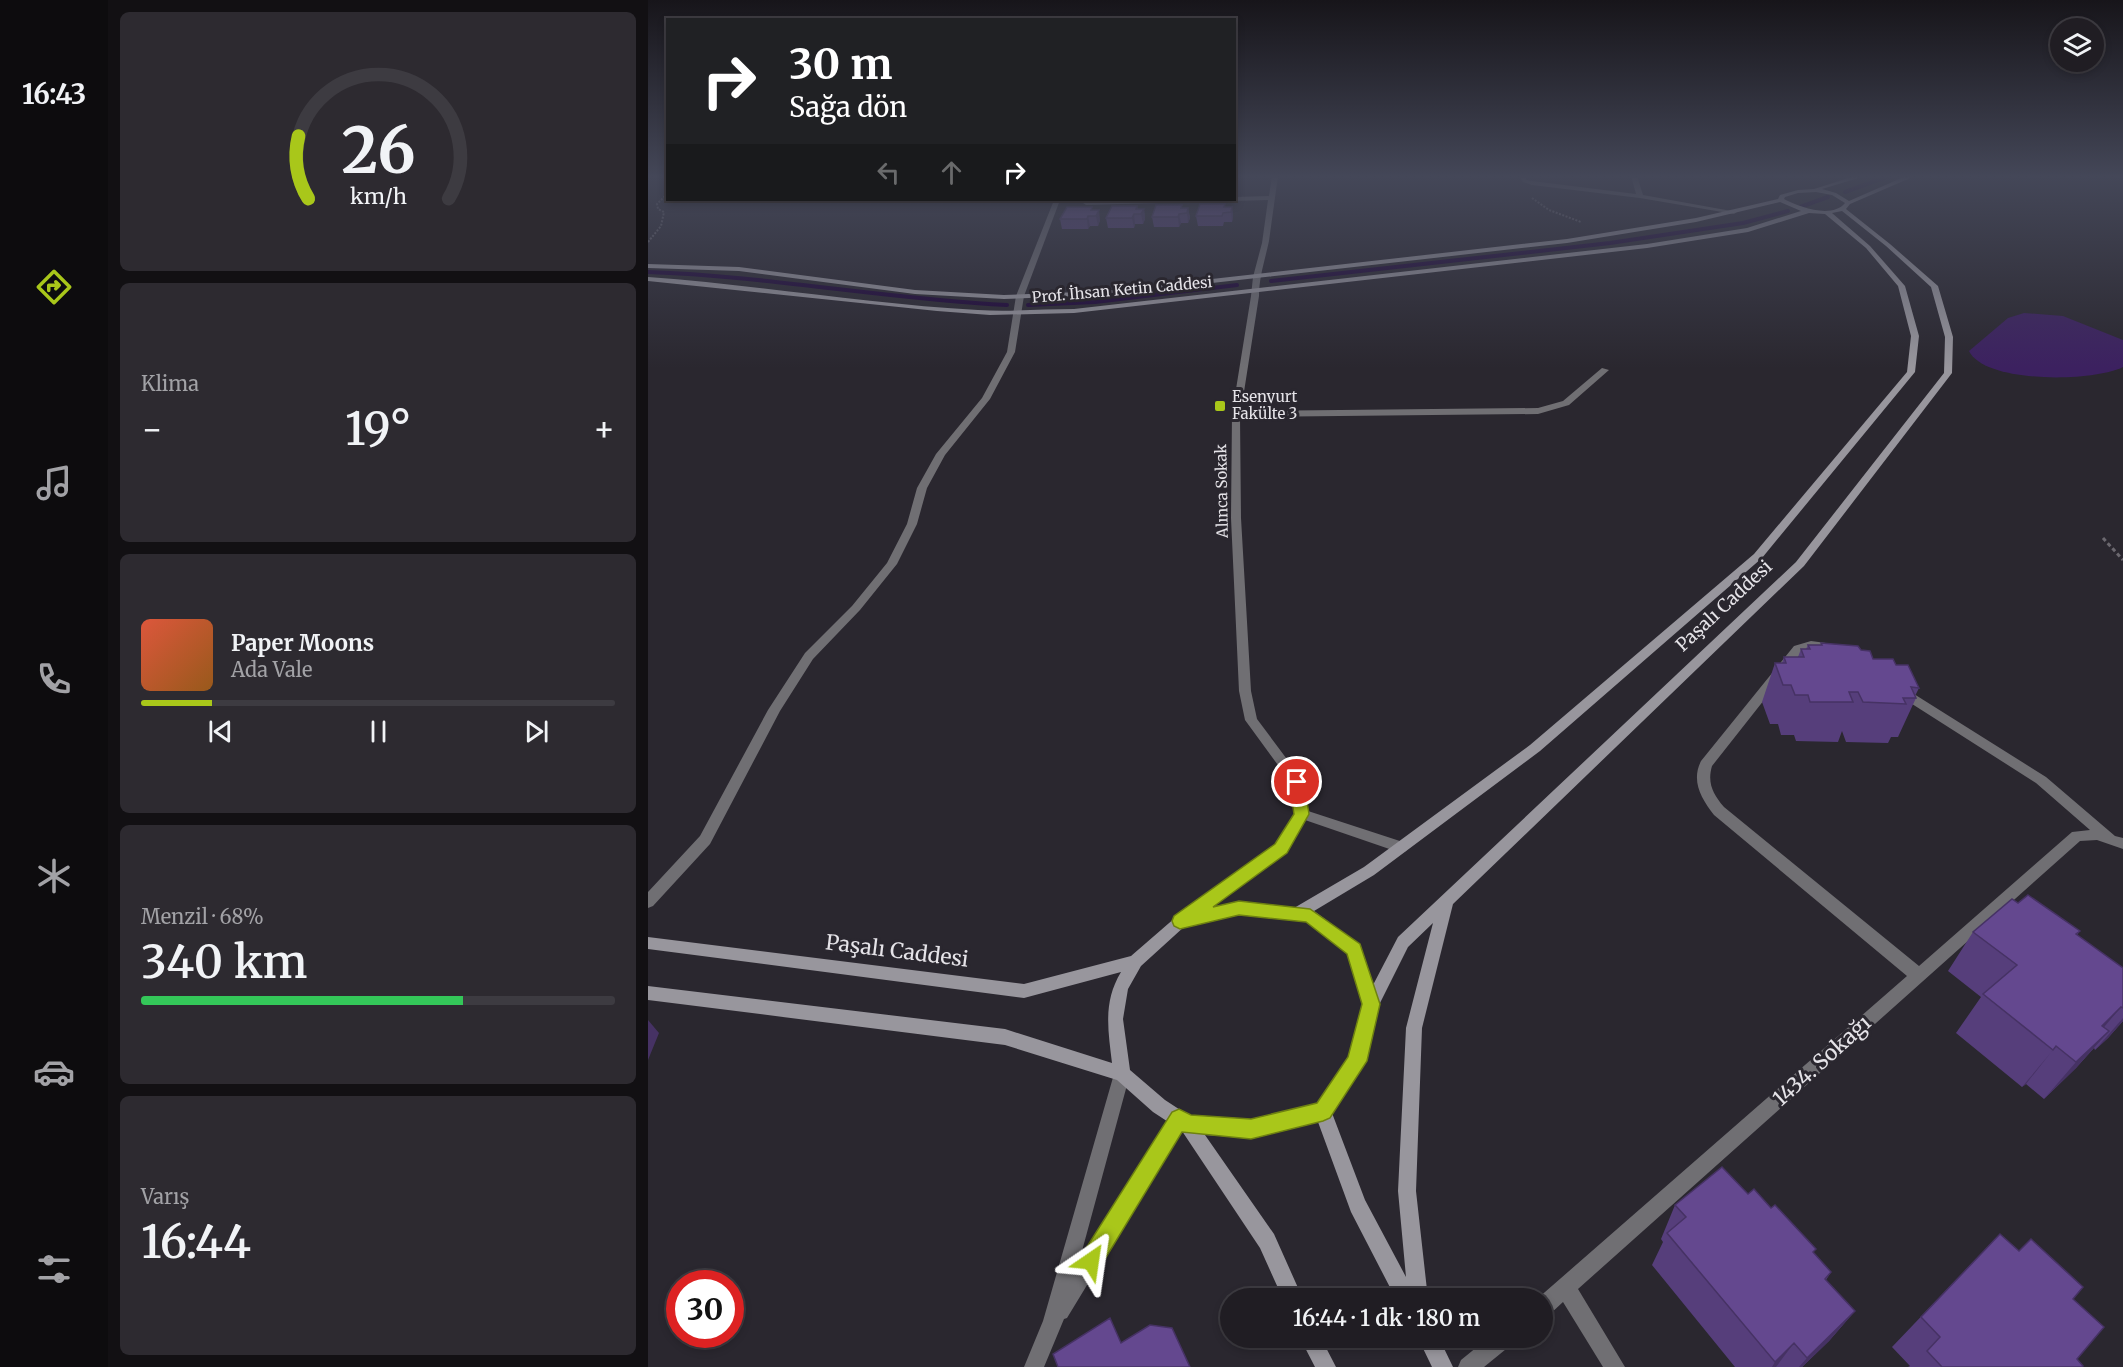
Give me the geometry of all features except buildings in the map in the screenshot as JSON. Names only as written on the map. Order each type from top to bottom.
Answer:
[{"type":"street","points":[[648,902],[705,840],[774,710],[809,656],[856,608],[892,564],[912,524],[922,488],[941,454],[986,399],[1011,352],[1020,296],[1042,240]]},
{"type":"street","name":"Alınca Sokak","points":[[1265,240],[1256,277],[1256,292],[1236,414],[1236,518],[1245,690],[1251,720],[1297,782],[1302,814]]},
{"type":"street","name":"Prof. İhsan Ketin Caddesi","points":[[648,266],[739,269],[915,292],[1020,296],[1106,293],[1574,240]]},
{"type":"street","name":"Prof. İhsan Ketin Caddesi","points":[[648,279],[718,283],[891,305],[981,312],[1074,311],[1256,292],[1686,240]]},
{"type":"street","name":"Paşalı Caddesi","points":[[1296,914],[1369,871],[1535,748],[1758,556],[1911,372],[1915,336],[1901,286],[1860,240]]},
{"type":"street","name":"Paşalı Caddesi","points":[[1323,1112],[1357,1061],[1371,1004],[1403,942],[1800,564],[1948,373],[1949,337],[1934,286],[1882,240]]},
{"type":"street","points":[[1236,414],[1538,411],[1566,403],[1605,370]]},
{"type":"street","points":[[1836,650],[1819,645],[1798,649],[1706,764],[1702,775],[1703,787],[1708,799],[1719,811],[1919,976]]},
{"type":"street","points":[[1894,687],[2041,780],[2116,842]]},
{"type":"street","points":[[1034,1367],[1053,1322],[1122,1074],[1115,1019],[1120,988],[1137,961],[1180,921],[1281,848],[1302,814],[1401,847]]},
{"type":"street","name":"1434. Sokağı","points":[[1553,1299],[2077,836],[2098,835],[2116,842]]},
{"type":"street","points":[[1417,1288],[1407,1191],[1414,1028],[1446,901]]},
{"type":"street","points":[[1180,921],[1239,908],[1310,916],[1354,949],[1371,1004]]},
{"type":"street","name":"Paşalı Caddesi","points":[[648,943],[1024,991],[1137,961]]},
{"type":"street","points":[[648,993],[1005,1037],[1122,1074],[1159,1106],[1184,1122],[1267,1241],[1288,1288]]},
{"type":"street","points":[[1184,1122],[1251,1129],[1323,1112],[1358,1205],[1401,1288]]},
{"type":"street","points":[[1053,1322],[1184,1122]]},
{"type":"street","points":[[1566,1289],[1615,1367]]},
{"type":"street","points":[[1316,1348],[1326,1367]]},
{"type":"street","points":[[1433,1348],[1443,1367]]},
{"type":"street","points":[[1468,1367],[1492,1348]]},
{"type":"path","points":[[2103,538],[2123,560]]},
{"type":"shaded area","points":[[2024,313],[2063,316],[2123,340],[2123,367],[2109,372],[2066,377],[2017,375],[1996,370],[1979,362],[1969,351],[2008,318]]},
{"type":"waterway","points":[[1271,281],[1631,240]]},
{"type":"waterway","points":[[648,272],[738,278],[917,298],[1007,305]]},
{"type":"waterway","points":[[1028,305],[1095,302],[1237,285]]},
{"type":"place","name":"Esenyurt Fakülte 3","points":[[1220,406]]},
{"type":"route","points":[[1091,1261],[1179,1119],[1188,1125],[1251,1129],[1323,1112],[1357,1061],[1371,1004],[1354,949],[1310,916],[1239,908],[1180,921],[1281,848],[1302,814],[1297,782]]}]
